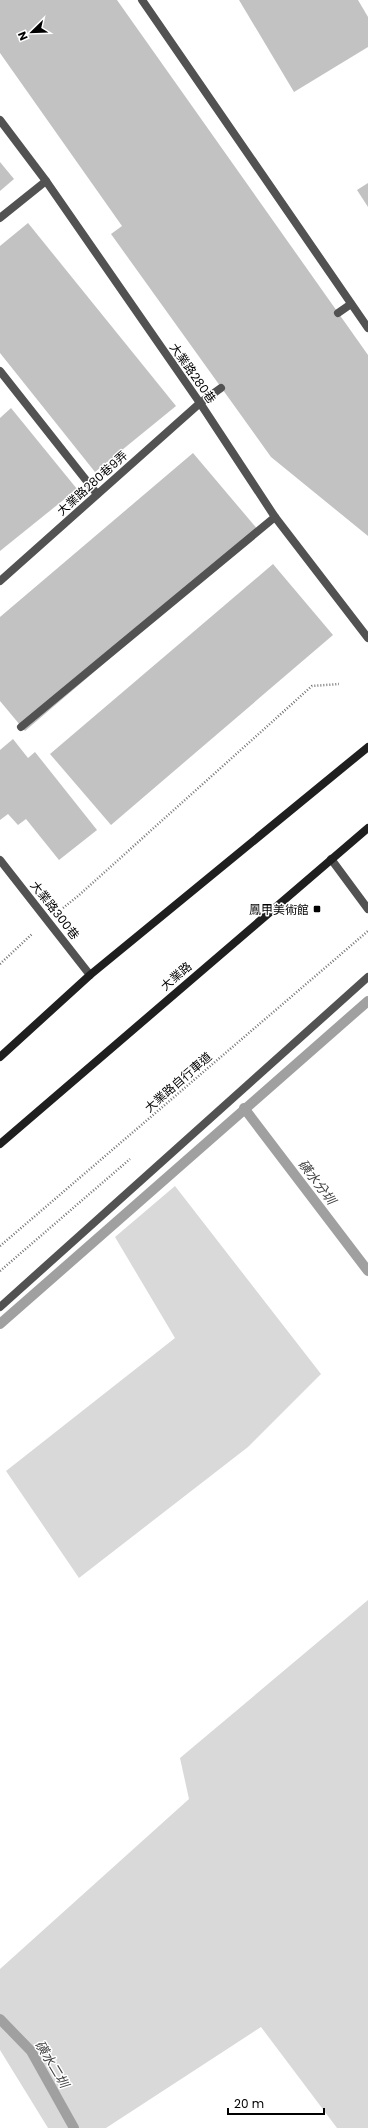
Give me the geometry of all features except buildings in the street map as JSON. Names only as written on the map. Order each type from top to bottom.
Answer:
[{"type":"main road","points":[[0,1057],[90,975],[368,747]]},
{"type":"main road","name":"大業路","points":[[0,1144],[368,828]]},
{"type":"lane","points":[[142,0],[368,328]]},
{"type":"lane","name":"大業路280巷","points":[[0,120],[46,181],[200,402],[275,517],[368,638]]},
{"type":"lane","points":[[0,218],[46,181]]},
{"type":"lane","points":[[338,313],[351,304]]},
{"type":"lane","points":[[0,371],[97,494]]},
{"type":"lane","name":"大業路280巷9弄","points":[[0,581],[200,402],[222,388]]},
{"type":"lane","points":[[21,726],[275,517]]},
{"type":"lane","points":[[331,859],[368,908]]},
{"type":"lane","name":"大業路300巷","points":[[0,860],[48,919],[90,975]]},
{"type":"lane","points":[[0,1307],[368,977]]},
{"type":"path","points":[[0,964],[48,919],[78,896],[312,686],[339,684]]},
{"type":"path","name":"大業路自行車道","points":[[0,1246],[368,931]]},
{"type":"shaded area","points":[[175,1186],[321,1374],[248,1447],[79,1578],[6,1471],[175,1338],[115,1237]]},
{"type":"shaded area","points":[[368,1600],[368,2128],[337,2128],[261,2027],[106,2128],[48,2128],[0,2050],[0,1969],[189,1799],[180,1758]]},
{"type":"waterway","points":[[0,1324],[368,1001]]},
{"type":"waterway","name":"磺水分圳","points":[[244,1108],[368,1271]]},
{"type":"waterway","name":"磺水二圳","points":[[0,2019],[31,2051],[74,2128]]},
{"type":"place","name":"鳳甲美術館","points":[[317,909]]}]
